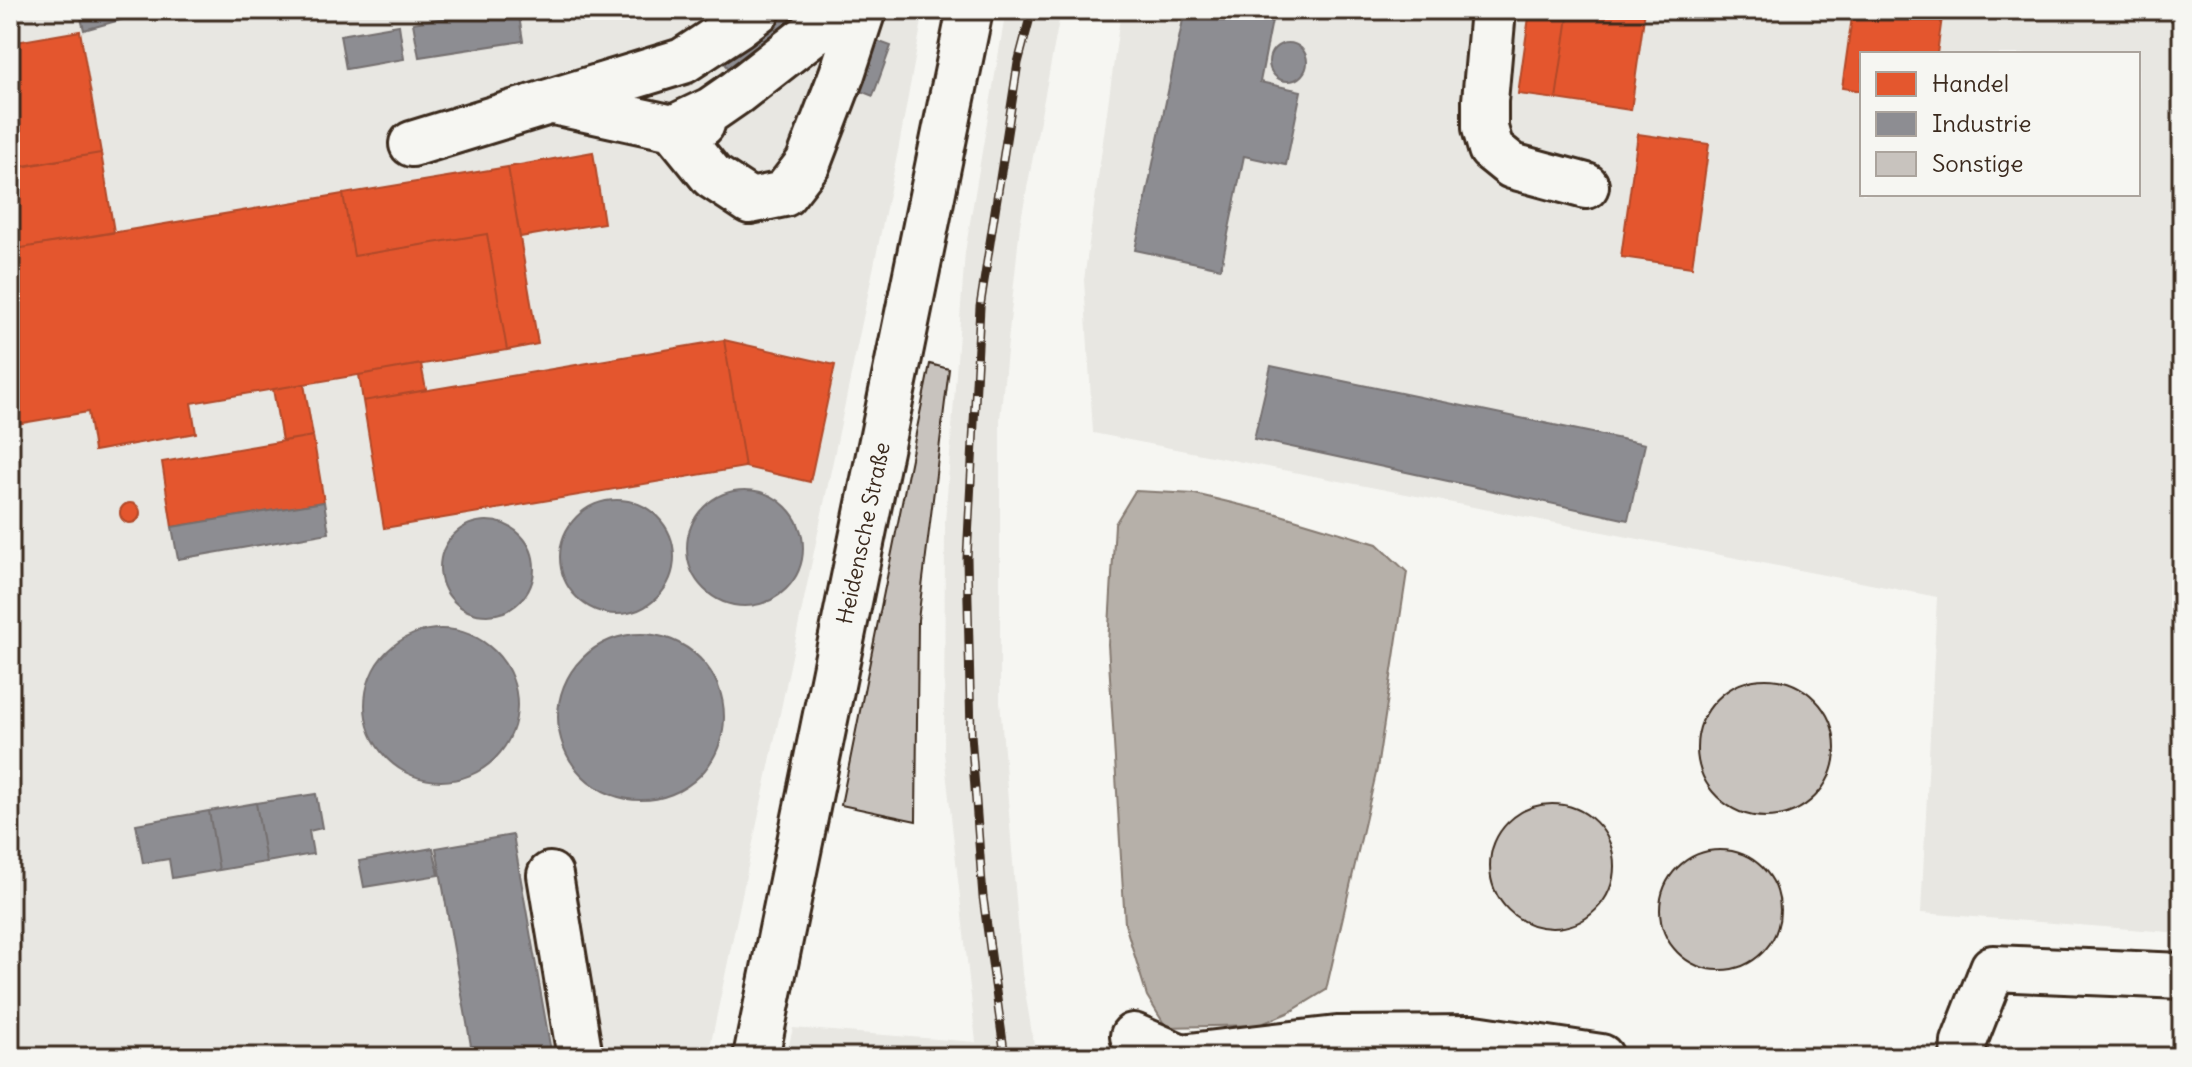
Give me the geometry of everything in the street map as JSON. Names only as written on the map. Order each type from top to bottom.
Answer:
[{"type":"main road","points":[[412,144],[683,61],[758,10]]},
{"type":"main road","name":"Heidensche Straße","points":[[756,1057],[970,10]]},
{"type":"main road","points":[[1493,10],[1485,101],[1485,128],[1491,149],[1512,166],[1586,186]]},
{"type":"main road","points":[[552,102],[713,11]]},
{"type":"main road","points":[[552,102],[673,128],[713,123],[741,114],[775,90],[852,12]]},
{"type":"main road","points":[[673,128],[712,176],[750,201],[784,194],[808,163],[842,74],[852,12]]},
{"type":"main road","points":[[550,875],[580,1057]]},
{"type":"main road","points":[[1953,1052],[1993,968],[2182,976]]},
{"type":"main road","points":[[1133,1036],[1181,1057],[1337,1039],[1475,1038],[1601,1057]]},
{"type":"shaded area","points":[[10,10],[924,10],[898,151],[708,1057],[10,1057]]},
{"type":"shaded area","points":[[1006,10],[1061,10],[1020,225],[1000,420],[1000,702],[1022,974],[1036,1057],[786,1057],[793,1028],[976,1042],[944,753],[945,522],[965,252]]},
{"type":"shaded area","points":[[1121,10],[2182,10],[2182,933],[1921,913],[1937,597],[1093,433],[1084,280]]},
{"type":"shaded area","points":[[1135,491],[1195,494],[1274,513],[1377,544],[1407,572],[1377,769],[1326,990],[1290,1012],[1259,1025],[1166,1027],[1147,996],[1125,924],[1108,644],[1115,524]]},
{"type":"building: Handel","points":[[1530,10],[1569,10],[1556,99],[1518,94]]},
{"type":"building: Handel","points":[[1569,10],[1645,10],[1631,110],[1556,99]]},
{"type":"building: Handel","points":[[1853,10],[1943,10],[1937,52],[1860,52],[1860,91],[1842,88]]},
{"type":"building: Handel","points":[[80,31],[101,153],[15,168],[10,148],[10,43]]},
{"type":"building: Handel","points":[[1638,134],[1709,144],[1692,267],[1621,257]]},
{"type":"building: Handel","points":[[593,152],[604,223],[520,237],[508,167]]},
{"type":"building: Handel","points":[[101,153],[114,232],[10,250],[10,168]]},
{"type":"building: Handel","points":[[508,167],[538,344],[507,350],[487,234],[354,256],[343,194]]},
{"type":"building: Handel","points":[[343,194],[354,256],[487,234],[507,350],[191,403],[196,433],[94,451],[88,412],[10,425],[10,250]]},
{"type":"building: Handel","points":[[724,340],[835,365],[810,482],[745,467]]},
{"type":"building: Handel","points":[[724,340],[745,467],[384,528],[363,401]]},
{"type":"building: Handel","points":[[421,364],[426,390],[363,401],[359,375]]},
{"type":"building: Handel","points":[[304,384],[313,436],[282,441],[273,389]]},
{"type":"building: Handel","points":[[313,436],[324,502],[172,527],[162,462]]},
{"type":"building: Handel","points":[[130,503],[137,506],[140,513],[137,520],[130,523],[123,520],[120,513],[123,506]]},
{"type":"building: Industrie","points":[[79,10],[156,10],[84,30]]},
{"type":"building: Industrie","points":[[494,10],[518,10],[523,41],[419,57],[413,23]]},
{"type":"building: Industrie","points":[[770,10],[828,10],[740,82],[717,54]]},
{"type":"building: Industrie","points":[[1185,10],[1274,10],[1260,82],[1301,91],[1286,165],[1244,156],[1221,268],[1135,250]]},
{"type":"building: Industrie","points":[[399,25],[404,59],[346,69],[340,35]]},
{"type":"building: Industrie","points":[[866,37],[891,46],[873,96],[850,87]]},
{"type":"building: Industrie","points":[[1288,43],[1302,48],[1307,62],[1302,76],[1288,81],[1274,76],[1269,62],[1274,48]]},
{"type":"building: Industrie","points":[[1271,366],[1645,444],[1628,520],[1254,439]]},
{"type":"building: Industrie","points":[[745,490],[767,494],[786,507],[799,526],[803,548],[799,570],[786,589],[767,602],[745,606],[723,602],[704,589],[691,570],[687,548],[691,526],[704,507],[723,494]]},
{"type":"building: Industrie","points":[[617,500],[639,504],[658,516],[670,535],[674,557],[670,579],[658,598],[639,610],[617,614],[595,610],[576,598],[564,579],[560,557],[564,535],[576,516],[595,504]]},
{"type":"building: Industrie","points":[[324,502],[329,533],[178,559],[172,527]]},
{"type":"building: Industrie","points":[[487,521],[505,525],[520,535],[530,550],[534,568],[530,586],[520,601],[505,611],[487,615],[469,611],[454,601],[444,586],[440,568],[444,550],[454,535],[469,525]]},
{"type":"building: Industrie","points":[[441,629],[470,635],[495,651],[511,676],[517,705],[511,734],[495,759],[470,775],[441,781],[412,775],[387,759],[371,734],[365,705],[371,676],[387,651],[412,635]]},
{"type":"building: Industrie","points":[[641,634],[673,641],[699,659],[717,685],[724,717],[717,749],[699,775],[673,793],[641,800],[609,793],[583,775],[565,749],[558,717],[565,685],[583,659],[609,641]]},
{"type":"building: Industrie","points":[[316,794],[322,828],[309,831],[313,854],[266,862],[256,803]]},
{"type":"building: Industrie","points":[[256,803],[266,862],[219,870],[209,811]]},
{"type":"building: Industrie","points":[[209,811],[219,870],[172,878],[169,859],[143,863],[136,824]]},
{"type":"building: Industrie","points":[[513,835],[552,1057],[473,1057],[436,848]]},
{"type":"building: Industrie","points":[[433,848],[439,875],[364,887],[359,861]]},
{"type":"building: Sonstige","points":[[930,364],[949,369],[918,620],[916,821],[841,805]]},
{"type":"building: Sonstige","points":[[1766,679],[1792,684],[1815,699],[1830,722],[1835,748],[1830,774],[1815,797],[1792,812],[1766,817],[1740,812],[1717,797],[1702,774],[1697,748],[1702,722],[1717,699],[1740,684]]},
{"type":"building: Sonstige","points":[[1552,804],[1576,809],[1596,822],[1609,842],[1614,866],[1609,890],[1596,910],[1576,923],[1552,928],[1528,923],[1508,910],[1495,890],[1490,866],[1495,842],[1508,822],[1528,809]]},
{"type":"building: Sonstige","points":[[1720,850],[1743,854],[1763,867],[1776,887],[1780,910],[1776,933],[1763,953],[1743,966],[1720,970],[1697,966],[1677,953],[1664,933],[1660,910],[1664,887],[1677,867],[1697,854]]},
{"type":"railway","points":[[1005,1057],[983,897],[971,734],[967,558],[980,307],[1018,63],[1032,10]]}]
